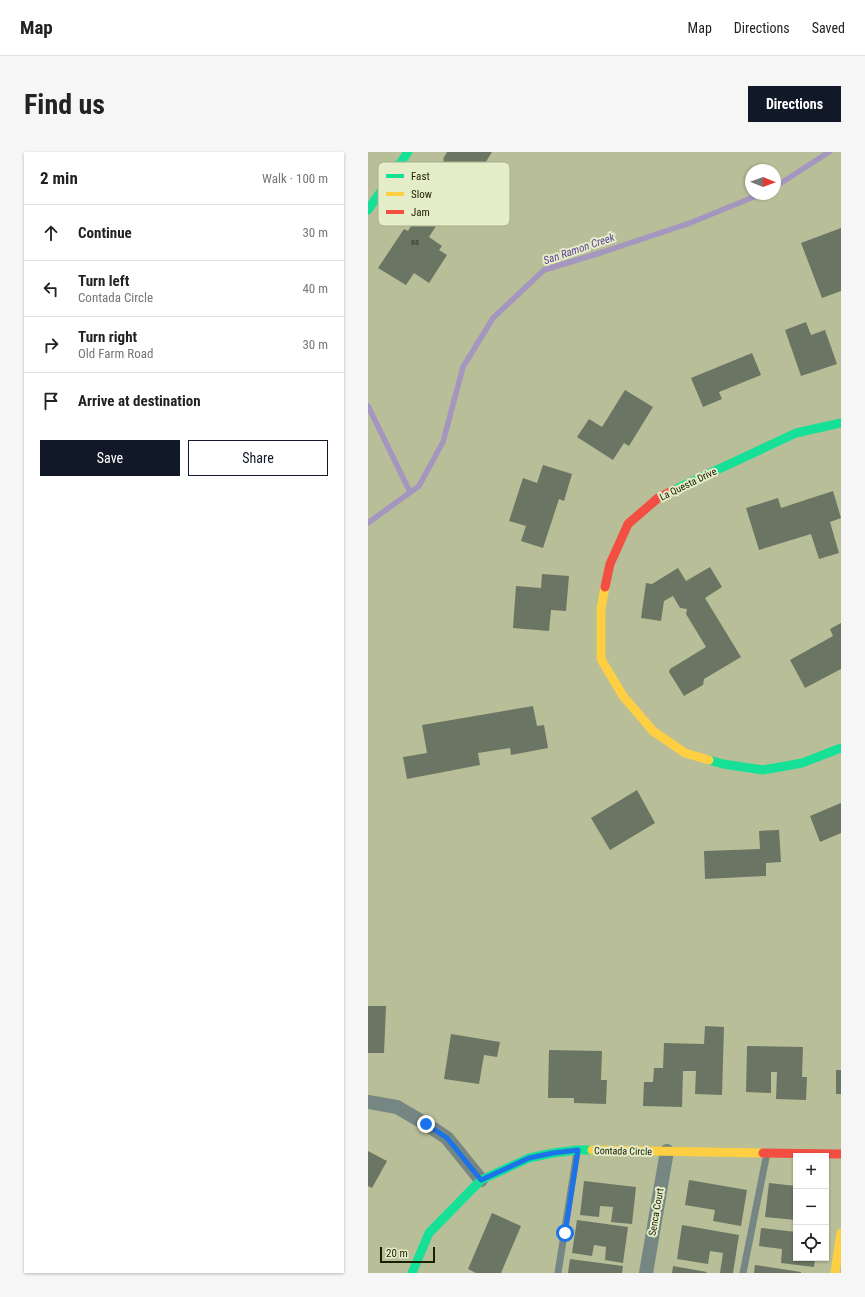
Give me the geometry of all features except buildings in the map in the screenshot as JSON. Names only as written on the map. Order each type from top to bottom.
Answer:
[{"type":"street","points":[[401,162],[408,152]]},
{"type":"street","points":[[368,210],[378,196]]},
{"type":"street","name":"La Questa Drive","points":[[841,422],[796,433],[658,498],[628,524],[610,564],[602,609],[602,659],[619,690],[653,731],[685,753],[723,764],[764,770],[802,763],[841,748]]},
{"type":"street","points":[[368,1102],[397,1107],[447,1138],[481,1180]]},
{"type":"street","name":"Contada Circle","points":[[412,1273],[429,1233],[481,1180],[529,1158],[578,1150],[841,1154]]},
{"type":"street","name":"Senca Court","points":[[646,1273],[667,1151]]},
{"type":"street","points":[[835,1273],[841,1233]]},
{"type":"lane","points":[[558,1273],[578,1150]]},
{"type":"lane","points":[[743,1273],[767,1153]]},
{"type":"waterway","name":"San Ramon Creek","points":[[781,183],[829,152]]},
{"type":"waterway","name":"San Ramon Creek","points":[[368,523],[419,486],[443,442],[463,367],[493,318],[544,270],[690,223],[746,200]]},
{"type":"waterway","points":[[368,406],[410,492]]},
{"type":"traffic: fast","points":[[401,162],[408,152]]},
{"type":"traffic: fast","points":[[368,210],[378,196]]},
{"type":"traffic: fast","points":[[674,490],[796,433],[841,423]]},
{"type":"traffic: fast","points":[[709,760],[723,764],[763,770],[802,763],[841,748]]},
{"type":"traffic: fast","points":[[412,1273],[429,1233],[481,1180],[529,1158],[553,1153],[592,1150]]},
{"type":"traffic: slow","points":[[605,587],[601,609],[601,659],[623,696],[653,731],[685,753],[709,760]]},
{"type":"traffic: slow","points":[[592,1150],[763,1153]]},
{"type":"traffic: slow","points":[[835,1273],[841,1233]]},
{"type":"traffic: jam","points":[[605,587],[610,564],[628,524],[658,498],[674,490]]},
{"type":"traffic: jam","points":[[763,1153],[841,1154]]},
{"type":"route","points":[[426,1124],[447,1138],[481,1180],[529,1158],[578,1150],[565,1233]]}]
